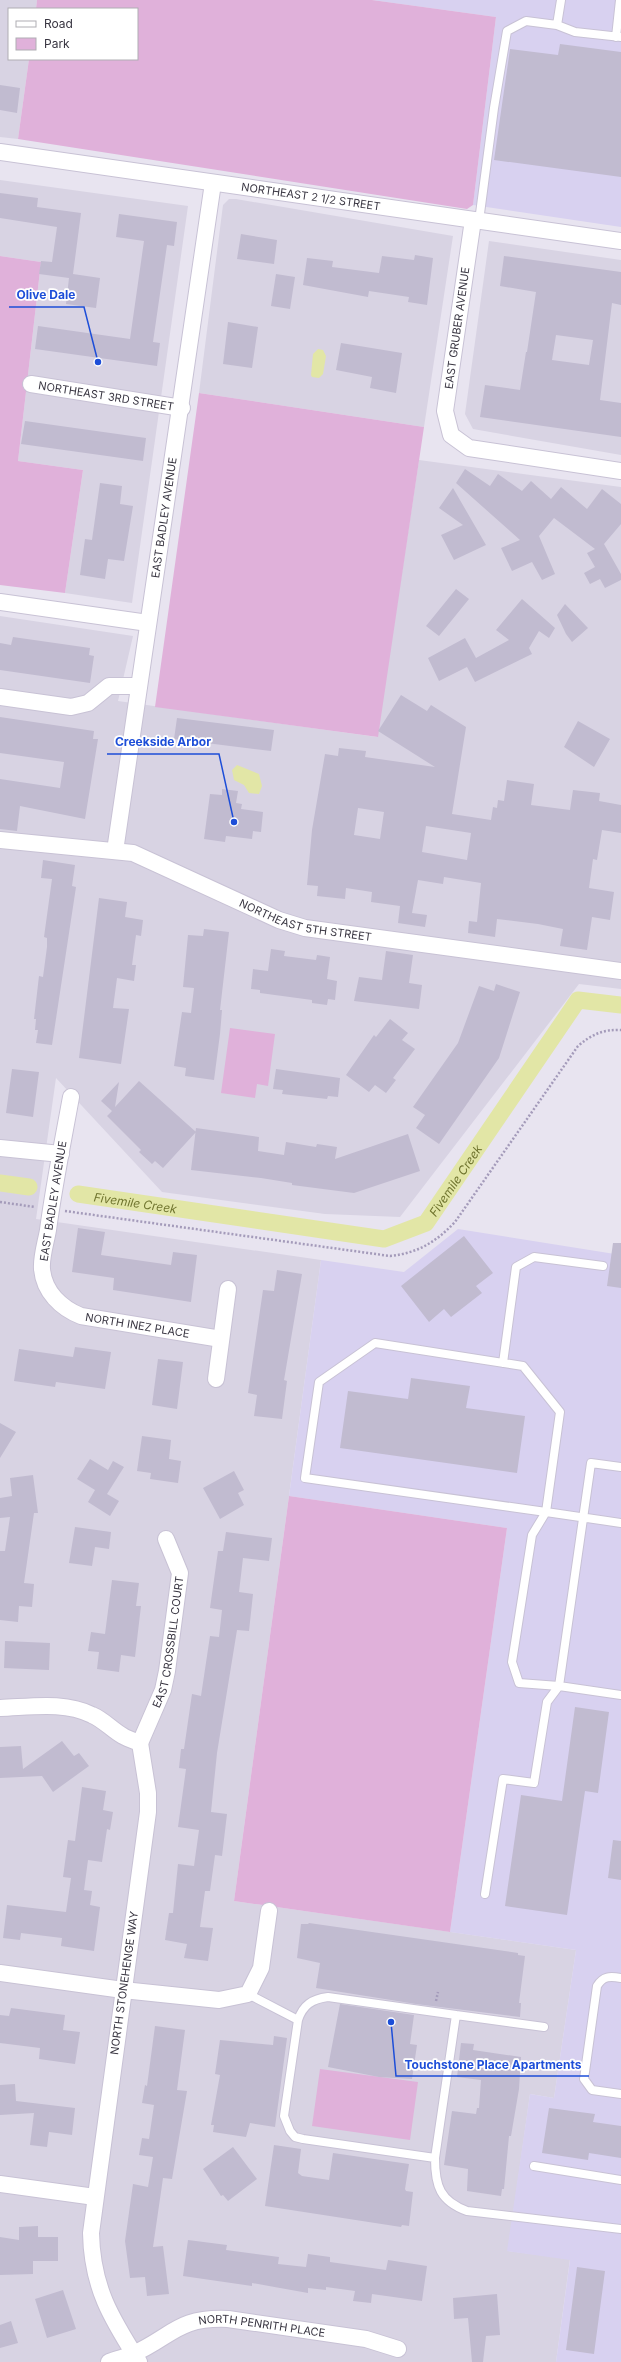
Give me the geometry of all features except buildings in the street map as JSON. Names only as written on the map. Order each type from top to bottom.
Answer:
[{"type":"street","name":"NORTHEAST 2 1/2 STREET","points":[[0,152],[621,241]]},
{"type":"street","name":"EAST BADLEY AVENUE","points":[[115,851],[148,624],[182,408],[213,183]]},
{"type":"street","name":"EAST GRUBER AVENUE","points":[[476,221],[445,411],[451,435],[469,448],[621,471]]},
{"type":"street","name":"NORTHEAST 3RD STREET","points":[[31,384],[182,408]]},
{"type":"street","points":[[0,602],[148,624]]},
{"type":"street","points":[[0,697],[71,707],[88,703],[109,686],[139,686]]},
{"type":"street","name":"NORTHEAST 5TH STREET","points":[[0,840],[133,852],[279,920],[306,928],[621,971]]},
{"type":"street","name":"EAST BADLEY AVENUE","points":[[57,1302],[47,1286],[42,1269],[53,1189],[71,1097]]},
{"type":"street","points":[[0,1148],[61,1154]]},
{"type":"street","points":[[216,1379],[228,1289]]},
{"type":"street","name":"NORTH INEZ PLACE","points":[[57,1302],[68,1311],[81,1316],[221,1339]]},
{"type":"street","name":"EAST CROSSBILL COURT","points":[[140,1743],[163,1690],[168,1671],[180,1573],[166,1539]]},
{"type":"street","points":[[0,1708],[53,1706],[73,1708],[91,1714],[108,1723],[122,1736],[140,1743]]},
{"type":"street","name":"NORTH STONEHENGE WAY","points":[[136,2358],[106,2308],[94,2271],[91,2233],[148,1812],[148,1793],[140,1743]]},
{"type":"street","points":[[0,1973],[124,1990],[219,2000],[248,1994],[261,1968],[269,1911]]},
{"type":"street","points":[[0,2184],[95,2197]]},
{"type":"street","name":"NORTH PENRITH PLACE","points":[[109,2362],[136,2358],[172,2330],[190,2322],[209,2318],[228,2319],[366,2339],[398,2349]]},
{"type":"lane","points":[[557,25],[560,0]]},
{"type":"lane","points":[[476,221],[507,30],[526,21],[557,25],[575,32],[618,37],[620,0]]},
{"type":"lane","points":[[503,1363],[516,1267],[534,1257],[603,1266]]},
{"type":"lane","points":[[621,1523],[584,1517],[546,1512],[305,1478],[320,1382],[375,1343],[523,1366],[560,1412],[546,1512],[532,1535],[512,1662],[519,1683],[559,1686],[621,1695]]},
{"type":"lane","points":[[485,1894],[503,1779],[534,1783],[547,1702],[559,1686],[591,1463],[621,1468]]},
{"type":"lane","points":[[621,1978],[609,1976],[601,1979],[597,1986],[584,2078],[592,2090],[621,2094]]},
{"type":"lane","points":[[248,1994],[298,2020]]},
{"type":"lane","points":[[435,2158],[303,2140],[295,2136],[290,2131],[284,2116],[300,2012],[307,2004],[315,1999],[328,1997],[544,2027]]},
{"type":"lane","points":[[456,2015],[435,2158],[435,2176],[442,2194],[454,2206],[467,2211],[621,2229]]},
{"type":"lane","points":[[534,2166],[621,2180]]},
{"type":"path","points":[[62,1211],[390,1256],[407,1254],[425,1247],[443,1235],[455,1222],[578,1046],[590,1036],[603,1031],[621,1030]]},
{"type":"path","points":[[0,1202],[39,1208]]},
{"type":"shaded area","points":[[0,0],[37,0],[36,8],[8,8],[8,60],[29,60],[18,139],[0,137]]},
{"type":"shaded area","points":[[372,0],[621,0],[621,227],[473,205],[496,17]]},
{"type":"shaded area","points":[[0,180],[188,206],[132,603],[65,593],[83,470],[18,461],[41,262],[0,256]]},
{"type":"shaded area","points":[[229,199],[453,236],[424,427],[199,393],[223,205]]},
{"type":"shaded area","points":[[489,241],[621,260],[621,455],[473,429],[465,414]]},
{"type":"shaded area","points":[[318,349],[323,350],[326,356],[323,374],[319,378],[312,377],[311,375],[313,354]]},
{"type":"shaded area","points":[[419,460],[621,487],[621,989],[579,984],[400,1217],[325,1214],[162,1192],[56,1078],[36,1219],[321,1260],[234,1901],[576,1950],[554,2098],[530,2094],[508,2251],[570,2259],[556,2362],[0,2362],[0,616],[133,636],[118,701],[377,737]]},
{"type":"shaded area","points":[[237,765],[259,774],[262,786],[259,794],[249,793],[244,785],[234,780],[232,770]]},
{"type":"shaded area","points":[[458,1229],[621,1255],[621,2362],[556,2362],[570,2260],[507,2251],[530,2094],[554,2098],[576,1950],[450,1932],[507,1528],[289,1496],[321,1260],[404,1272]]},
{"type":"green space","points":[[37,0],[372,0],[496,17],[473,205],[467,209],[18,139],[29,60],[138,60],[138,8],[36,8]]},
{"type":"green space","points":[[0,256],[41,262],[18,461],[83,470],[65,593],[0,585]]},
{"type":"green space","points":[[199,393],[424,427],[378,737],[155,707]]},
{"type":"green space","points":[[230,1028],[275,1034],[268,1086],[257,1084],[255,1098],[221,1093]]},
{"type":"green space","points":[[289,1496],[507,1528],[450,1932],[234,1901]]},
{"type":"green space","points":[[320,2069],[418,2082],[410,2140],[312,2126]]},
{"type":"waterway","name":"Fivemile Creek","points":[[78,1194],[384,1239],[426,1223],[578,1000],[621,1005]]},
{"type":"waterway","name":"Fivemile Creek","points":[[0,1183],[29,1187]]},
{"type":"place","name":"Olive Dale","points":[[98,362]]},
{"type":"place","name":"Creekside Arbor","points":[[234,822]]},
{"type":"place","name":"Touchstone Place Apartments","points":[[391,2022]]}]
